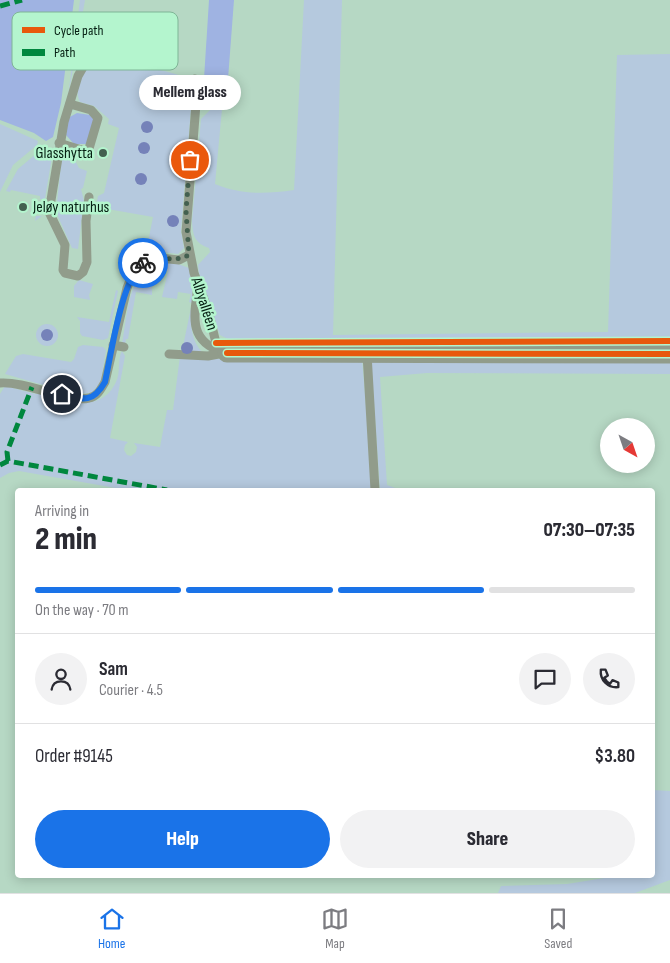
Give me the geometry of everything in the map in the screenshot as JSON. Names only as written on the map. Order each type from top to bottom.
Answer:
[{"type":"street","points":[[227,353],[670,354]]},
{"type":"lane","points":[[81,70],[78,76],[59,143],[49,212],[65,245],[63,270],[65,273],[78,276],[85,267],[86,221],[89,197]]},
{"type":"lane","name":"Albyalléen","points":[[195,79],[196,102],[186,211],[189,255],[198,286],[208,310],[216,343],[227,353]]},
{"type":"lane","points":[[196,102],[222,102]]},
{"type":"lane","points":[[59,143],[88,152],[98,118],[91,110],[70,104]]},
{"type":"lane","points":[[0,383],[32,387],[77,398],[90,398],[98,394],[105,382],[133,273],[149,260],[159,258],[179,260],[189,255]]},
{"type":"lane","points":[[198,286],[194,315],[198,334],[210,348],[227,353]]},
{"type":"lane","points":[[113,345],[124,347]]},
{"type":"lane","points":[[169,354],[208,356],[227,353]]},
{"type":"lane","points":[[367,354],[375,488]]},
{"type":"shaded area","points":[[0,0],[74,0],[72,12],[12,12],[12,70],[65,70],[61,103],[53,137],[46,141],[34,133],[0,120]]},
{"type":"shaded area","points":[[80,0],[85,0],[83,12],[79,12]]},
{"type":"shaded area","points":[[209,0],[234,0],[228,79],[204,79]]},
{"type":"shaded area","points":[[304,0],[342,0],[333,335],[608,332],[617,55],[670,54],[670,338],[228,339],[220,335],[199,273],[198,265],[210,252],[209,248],[197,241],[192,226],[201,119],[212,108],[222,109],[215,184],[225,188],[254,193],[294,190]]},
{"type":"shaded area","points":[[71,70],[73,70],[68,97]]},
{"type":"shaded area","points":[[85,70],[159,70],[185,78],[190,84],[192,96],[181,231],[184,248],[178,254],[154,251],[147,247],[153,217],[96,207],[98,196],[104,193],[119,128],[108,124],[109,119],[94,106],[80,102],[78,91]]},
{"type":"shaded area","points":[[77,113],[90,115],[95,121],[87,144],[74,144],[66,135],[68,118]]},
{"type":"shaded area","points":[[0,124],[38,141],[37,145],[13,165],[0,192]]},
{"type":"shaded area","points":[[42,149],[47,149],[52,157],[45,200],[40,199],[40,196],[11,190],[10,192],[6,191],[18,169]]},
{"type":"shaded area","points":[[65,153],[72,155],[79,168],[87,171],[83,188],[81,189],[84,201],[78,249],[72,248],[56,212],[62,155]]},
{"type":"shaded area","points":[[157,262],[175,263],[189,268],[192,303],[189,302],[191,294],[178,292],[177,299],[162,297],[168,271],[152,271],[152,295],[136,292],[128,339],[126,339],[125,345],[122,344],[130,297],[134,285],[147,267]]},
{"type":"shaded area","points":[[79,280],[93,284],[89,295],[90,300],[74,297],[74,286]]},
{"type":"shaded area","points":[[116,290],[118,291],[108,338],[103,340],[82,336],[80,333],[80,321],[77,317],[109,322]]},
{"type":"shaded area","points":[[192,303],[193,336],[203,353],[182,351]]},
{"type":"shaded area","points":[[47,324],[55,327],[58,335],[55,343],[47,346],[39,343],[36,335],[39,327]]},
{"type":"shaded area","points":[[83,345],[103,347],[106,350],[101,381],[92,393],[75,394],[5,374],[16,356],[23,354],[71,362],[78,347]]},
{"type":"shaded area","points":[[122,351],[125,356],[110,438],[128,442],[124,450],[127,455],[131,456],[136,452],[137,447],[134,443],[160,447],[167,410],[173,410],[180,356],[195,359],[362,359],[373,488],[116,488],[19,471],[9,473],[0,478],[0,394],[5,386],[70,401],[91,402],[101,399],[116,382]]},
{"type":"shaded area","points":[[670,358],[670,374],[427,373],[380,377],[387,485],[395,488],[380,488],[371,359]]},
{"type":"shaded area","points":[[655,790],[670,791],[670,880],[635,893],[498,893],[501,886],[567,884],[604,878],[655,878]]},
{"type":"marked path","points":[[0,6],[22,0]]},
{"type":"marked path","points":[[8,461],[7,452],[32,387]]},
{"type":"marked path","points":[[0,465],[8,461],[156,488]]},
{"type":"cycle path","points":[[216,343],[670,341]]},
{"type":"cycle path","points":[[227,353],[670,354]]},
{"type":"way so far","points":[[143,263],[159,258],[179,260],[189,255],[186,211],[190,160]]},
{"type":"place","name":"Glasshytta","points":[[103,153]]},
{"type":"place","name":"Mellem glass","points":[[190,160]]},
{"type":"place","name":"Jeløy naturhus","points":[[23,207]]},
{"type":"route","points":[[62,394],[77,398],[90,398],[98,394],[105,382],[127,288],[133,273],[143,263]]}]
